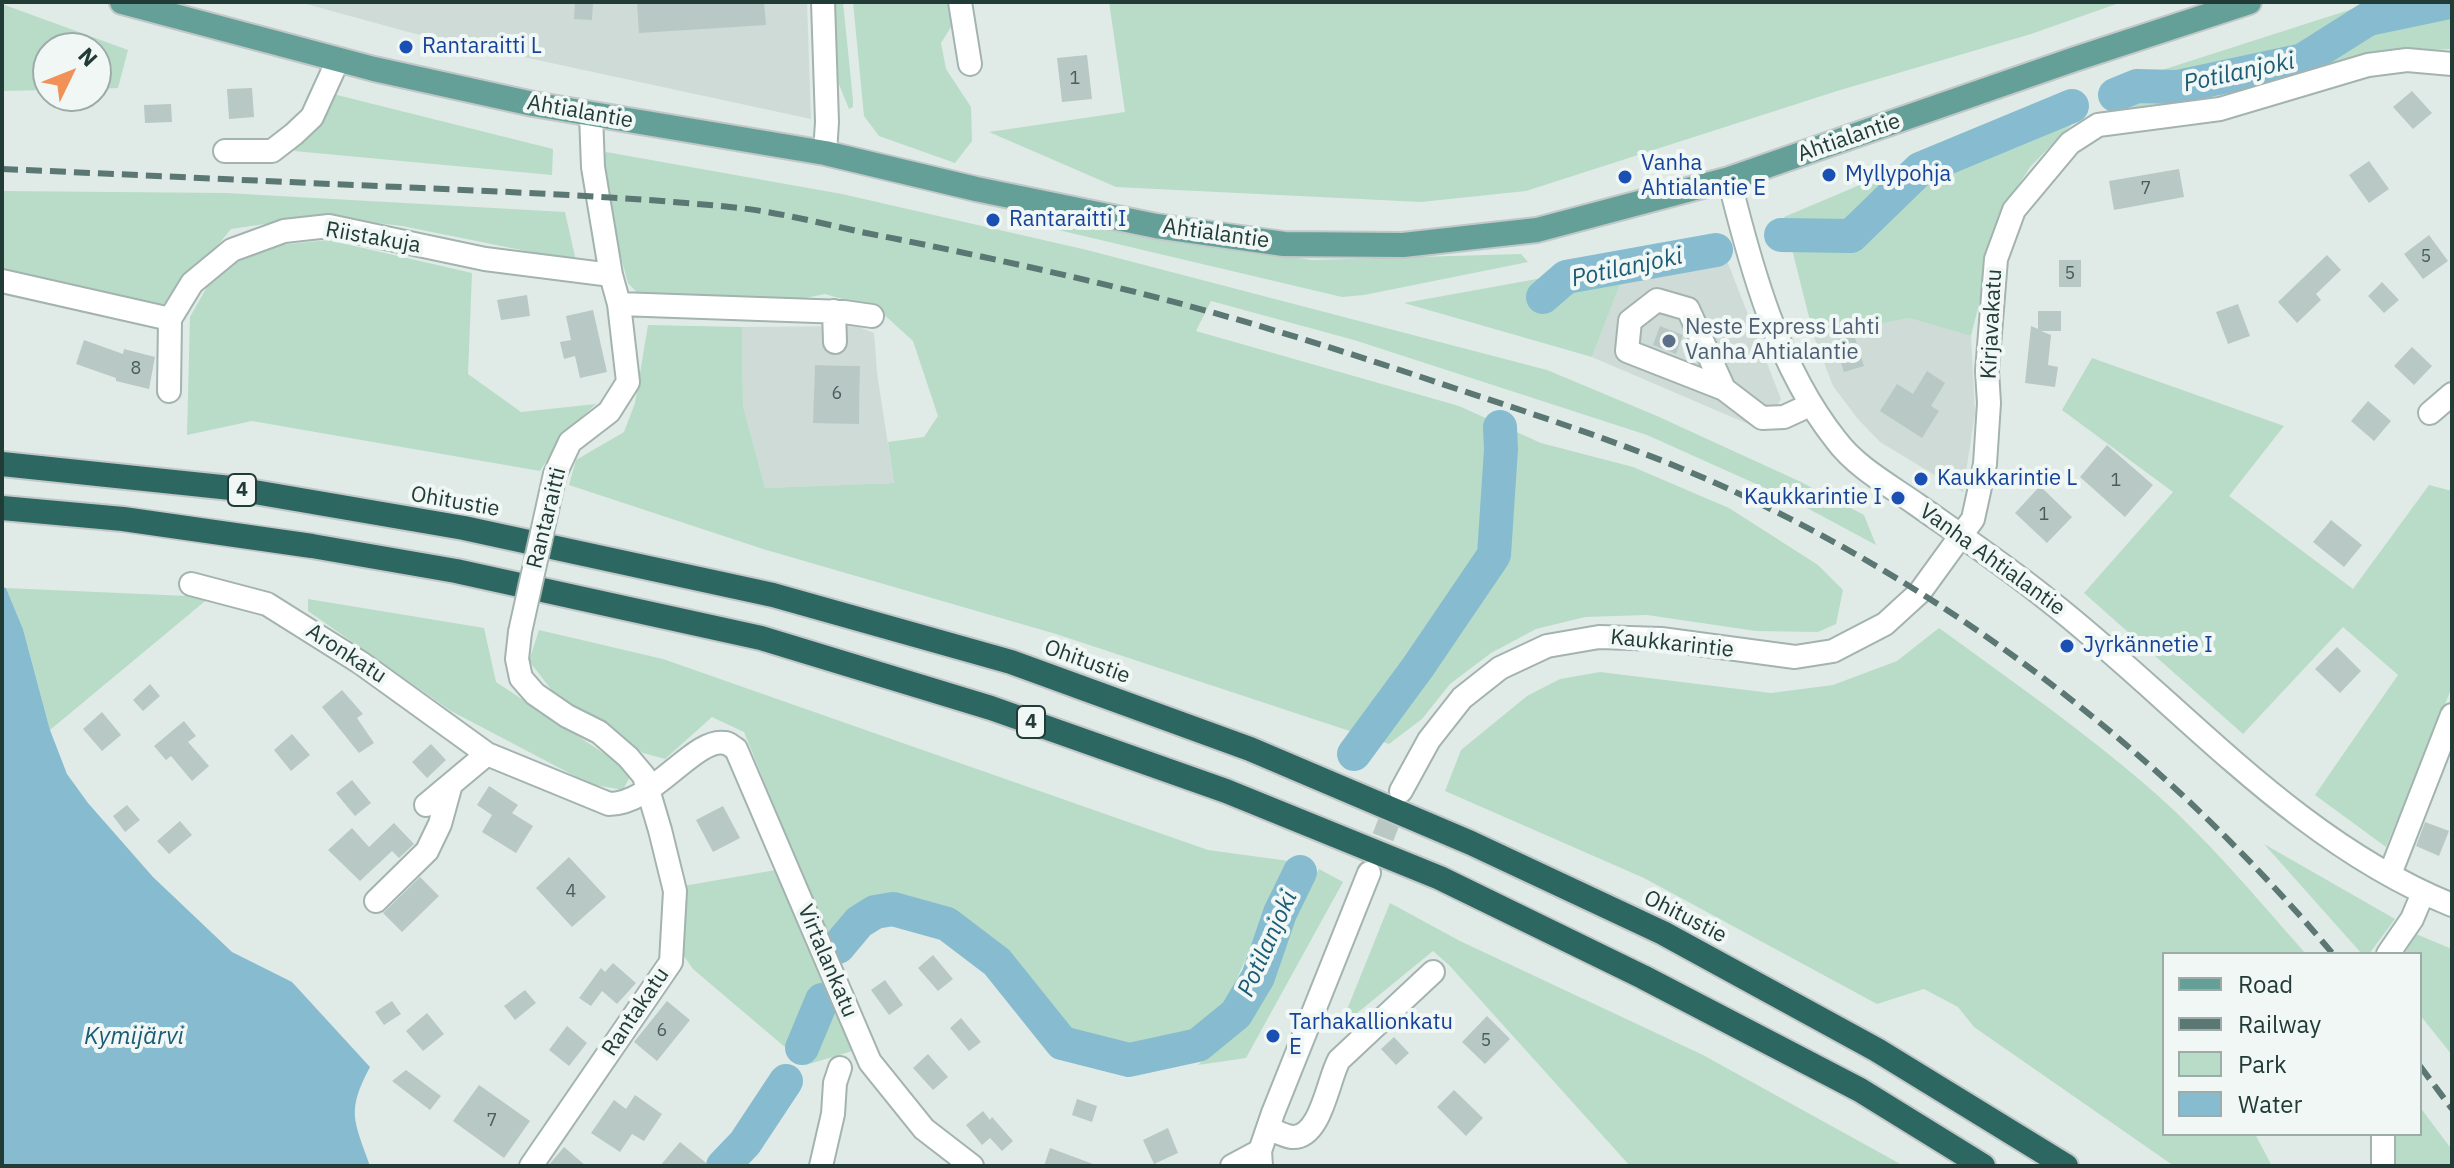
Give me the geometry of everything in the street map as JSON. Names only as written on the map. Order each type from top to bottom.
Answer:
[{"type":"highway","name":"Ohitustie","points":[[2,464],[231,488],[464,528],[773,595],[1011,662],[1250,749],[1471,843],[1649,927],[1877,1050],[2066,1166]]},
{"type":"highway","name":"4","points":[[2,508],[123,519],[312,546],[456,571],[761,638],[991,708],[1226,791],[1440,878],[1643,977],[1860,1090],[1983,1166]]},
{"type":"main road","name":"Ahtialantie","points":[[122,2],[338,60],[518,101],[825,153],[946,183],[1156,226],[1284,244],[1403,245],[1537,230],[1729,179],[2249,2]]},
{"type":"street","points":[[823,2],[827,122],[825,153]]},
{"type":"street","points":[[960,2],[970,64]]},
{"type":"street","points":[[225,151],[272,151],[294,134],[312,117],[338,60]]},
{"type":"street","name":"Kirjavakatu","points":[[1961,536],[1973,519],[1985,464],[1989,403],[1987,371],[1996,259],[2014,210],[2070,143],[2098,125],[2220,109],[2368,65],[2407,60],[2452,64]]},
{"type":"street","name":"Rantaraitti","points":[[591,115],[593,167],[611,275],[619,304],[628,382],[609,412],[570,442],[555,474],[520,632],[517,659],[521,678],[535,694],[567,716],[599,732],[644,776],[650,791]]},
{"type":"street","name":"Vanha Ahtialantie","points":[[1729,179],[1766,303],[1810,405],[1838,444],[1872,473],[2049,600],[2256,780],[2321,832],[2423,893],[2452,905]]},
{"type":"street","name":"Riistakuja","points":[[170,319],[192,283],[232,250],[284,231],[329,226],[485,259],[611,275]]},
{"type":"street","points":[[2,281],[170,319],[169,391]]},
{"type":"street","points":[[1724,389],[1688,309],[1657,300],[1630,321],[1627,351],[1724,389],[1762,418],[1784,417],[1810,405]]},
{"type":"street","points":[[619,304],[834,311],[872,316]]},
{"type":"street","points":[[834,311],[835,342]]},
{"type":"street","points":[[2430,413],[2452,394]]},
{"type":"street","name":"Kaukkarintie","points":[[1401,791],[1429,740],[1462,698],[1500,668],[1547,646],[1599,637],[1661,639],[1795,657],[1833,651],[1885,624],[1920,592],[1961,536]]},
{"type":"street","name":"Aronkatu","points":[[191,584],[267,604],[361,663],[487,754],[609,804],[621,804],[650,791],[687,758],[712,745]]},
{"type":"street","points":[[2390,874],[2452,715]]},
{"type":"street","name":"Virtalankatu","points":[[712,745],[724,742],[736,749],[870,1062],[924,1129],[972,1166]]},
{"type":"street","points":[[426,805],[487,754]]},
{"type":"street","points":[[376,901],[427,851],[440,824],[451,784]]},
{"type":"street","name":"Rantakatu","points":[[531,1166],[671,962],[675,891],[650,791]]},
{"type":"street","points":[[1232,1166],[1261,1159],[1268,1128],[1369,873]]},
{"type":"street","points":[[2389,952],[2412,919],[2423,893]]},
{"type":"street","points":[[1268,1128],[1295,1137],[1304,1134],[1322,1108],[1339,1060],[1433,972]]},
{"type":"street","points":[[821,1166],[840,1068]]},
{"type":"street","points":[[2383,1136],[2383,1166]]},
{"type":"shaded area","points":[[299,2],[807,2],[811,119],[412,33]]},
{"type":"shaded area","points":[[1724,253],[1781,399],[1762,430],[1592,357],[1625,271]]},
{"type":"shaded area","points":[[1909,318],[1971,336],[1975,413],[1963,492],[1880,442],[1833,386],[1814,337]]},
{"type":"shaded area","points":[[857,326],[874,333],[894,483],[765,488],[743,406],[742,327]],"holes":[[[815,365],[860,366],[859,423],[814,422]]]},
{"type":"green space","points":[[831,2],[843,2],[853,100],[853,107],[849,109],[838,82]]},
{"type":"green space","points":[[853,2],[954,2],[956,19],[941,43],[946,69],[971,107],[972,141],[955,163],[879,136],[864,116]]},
{"type":"green space","points":[[1109,2],[2122,2],[2031,34],[1837,91],[1526,191],[1421,202],[1116,187],[989,132],[1125,112]]},
{"type":"green space","points":[[2374,2],[2452,2],[2452,49],[2369,53],[2199,100],[2111,112],[2103,89]]},
{"type":"green space","points":[[2,4],[79,32],[32,32],[32,90],[2,91]]},
{"type":"green space","points":[[112,44],[128,50],[118,88],[112,88]]},
{"type":"green space","points":[[333,94],[553,149],[552,175],[294,151],[323,115]]},
{"type":"green space","points":[[2066,98],[2078,118],[2031,166],[2003,208],[1971,336],[1909,318],[1814,337],[1784,217]]},
{"type":"green space","points":[[606,152],[842,194],[1087,250],[1547,370],[1657,416],[1801,482],[1864,515],[1876,545],[1794,501],[1647,435],[1354,340],[1211,301],[1196,331],[1459,406],[1541,443],[1633,467],[1729,508],[1818,565],[1843,590],[1836,624],[1818,632],[1756,631],[1647,615],[1585,617],[1536,629],[1491,653],[1450,684],[1422,719],[1389,744],[1056,634],[763,549],[569,485],[576,460],[624,432],[635,403],[648,325],[742,327],[743,406],[765,488],[894,483],[888,442],[924,437],[938,416],[913,341],[879,310],[825,294],[790,301],[645,301],[628,283],[611,221],[601,161]]},
{"type":"green space","points":[[2,191],[226,193],[565,212],[576,261],[402,226],[319,216],[231,229],[197,271],[156,312],[2,274]]},
{"type":"green space","points":[[1056,219],[1312,260],[1521,254],[1528,262],[1342,297],[1054,229]]},
{"type":"green space","points":[[328,240],[472,273],[468,374],[521,412],[596,404],[565,432],[540,471],[252,421],[187,435],[190,317],[207,287],[234,263],[280,245]]},
{"type":"green space","points":[[1548,277],[1622,279],[1592,357],[1404,303]]},
{"type":"green space","points":[[2092,358],[2284,426],[2229,496],[2353,589],[2429,485],[2452,491],[2452,687],[2386,847],[2315,795],[2398,675],[2343,627],[2243,734],[2084,593],[2173,492],[2062,410]]},
{"type":"green space","points":[[6,588],[210,597],[50,730],[23,629]]},
{"type":"green space","points":[[308,599],[484,628],[496,682],[620,764],[630,776],[623,790],[590,784],[451,711],[308,611]]},
{"type":"green space","points":[[1939,628],[2071,724],[2147,786],[2209,846],[2304,952],[2162,952],[2162,1136],[2256,1136],[2272,1166],[2174,1166],[1974,1027],[1958,1007],[1924,989],[1877,1004],[1644,878],[1445,791],[1461,750],[1527,696],[1560,679],[1600,672],[1771,693],[1833,685],[1897,661]]},
{"type":"green space","points":[[539,630],[663,659],[1208,850],[1289,861],[1223,1010],[1190,1034],[1132,1045],[1065,1027],[1006,948],[949,914],[868,897],[830,944],[744,732],[712,717],[665,759],[643,753],[554,693],[529,661]]},
{"type":"green space","points":[[2264,844],[2395,919],[2370,952],[2360,952]]},
{"type":"green space","points":[[1319,869],[1343,882],[1246,1058],[1198,1065],[1256,1009],[1293,917]]},
{"type":"green space","points":[[776,870],[852,1051],[806,1065],[693,969],[679,949],[683,886]]},
{"type":"green space","points":[[1390,903],[1460,941],[1703,1055],[1904,1166],[1630,1166],[1433,951],[1340,1027]]},
{"type":"green space","points":[[2416,934],[2452,949],[2452,1055],[2422,1018],[2422,952],[2405,952]]},
{"type":"green space","points":[[2422,1110],[2452,1150],[2452,1166],[2393,1166],[2393,1136],[2422,1136]]},
{"type":"water","name":"Kymijärvi","points":[[2,587],[6,588],[23,629],[50,730],[67,774],[88,803],[153,877],[232,952],[292,982],[370,1067],[358,1095],[355,1116],[370,1166],[2,1166]]},
{"type":"building","points":[[575,2],[593,2],[592,20],[574,19]]},
{"type":"building","points":[[637,2],[764,2],[766,25],[639,33]]},
{"type":"building","points":[[1087,55],[1092,99],[1062,102],[1057,58]]},
{"type":"building","points":[[252,88],[254,117],[229,119],[227,89]]},
{"type":"building","points":[[2412,91],[2432,113],[2413,129],[2393,107]]},
{"type":"building","points":[[171,104],[172,122],[145,123],[144,105]]},
{"type":"building","points":[[2369,161],[2389,189],[2369,203],[2349,175]]},
{"type":"building","points":[[2179,169],[2184,197],[2114,210],[2109,181]]},
{"type":"building","points":[[2429,235],[2448,261],[2423,279],[2404,254]]},
{"type":"building","points":[[2327,255],[2341,270],[2316,294],[2321,300],[2297,323],[2278,302]]},
{"type":"building","points":[[2059,260],[2081,260],[2081,287],[2059,287]]},
{"type":"building","points":[[2382,282],[2399,300],[2384,313],[2368,296]]},
{"type":"building","points":[[527,295],[530,316],[501,320],[497,300]]},
{"type":"building","points":[[2238,304],[2250,336],[2228,344],[2216,312]]},
{"type":"building","points":[[593,310],[607,372],[580,378],[575,356],[564,359],[560,342],[571,340],[566,316]]},
{"type":"building","points":[[2038,311],[2061,311],[2061,331],[2041,331],[2051,335],[2048,365],[2058,367],[2055,387],[2025,383],[2031,326],[2038,329]]},
{"type":"building","points":[[1660,326],[1683,335],[1676,354],[1653,345]]},
{"type":"building","points":[[1854,335],[1864,366],[1844,372],[1834,341]]},
{"type":"building","points":[[84,340],[123,354],[124,349],[155,357],[149,389],[116,381],[116,378],[76,364]]},
{"type":"building","points":[[2412,347],[2432,366],[2414,385],[2394,366]]},
{"type":"building","points":[[815,365],[860,366],[859,424],[813,423]]},
{"type":"building","points":[[1927,371],[1945,383],[1931,406],[1939,411],[1922,438],[1880,411],[1897,384],[1913,394]]},
{"type":"building","points":[[2368,401],[2391,421],[2374,441],[2351,421]]},
{"type":"building","points":[[2107,445],[2153,485],[2125,517],[2080,477]]},
{"type":"building","points":[[2040,486],[2072,517],[2047,543],[2015,513]]},
{"type":"building","points":[[2331,520],[2362,545],[2344,567],[2313,542]]},
{"type":"building","points":[[2337,647],[2361,671],[2340,693],[2315,669]]},
{"type":"building","points":[[150,684],[160,696],[143,711],[133,700]]},
{"type":"building","points":[[342,690],[363,714],[357,718],[374,743],[359,753],[322,707]]},
{"type":"building","points":[[102,712],[121,735],[102,751],[83,729]]},
{"type":"building","points":[[184,721],[196,736],[188,742],[209,766],[192,781],[171,756],[166,760],[154,746]]},
{"type":"building","points":[[292,734],[310,755],[291,771],[274,750]]},
{"type":"building","points":[[431,744],[446,760],[427,778],[412,762]]},
{"type":"building","points":[[352,780],[371,803],[355,816],[336,793]]},
{"type":"building","points":[[489,786],[518,805],[512,813],[533,826],[516,853],[482,832],[492,815],[477,805]]},
{"type":"building","points":[[127,805],[140,820],[125,832],[113,816]]},
{"type":"building","points":[[723,806],[740,838],[713,852],[696,820]]},
{"type":"building","points":[[180,821],[192,835],[169,854],[157,841]]},
{"type":"building","points":[[2425,822],[2449,831],[2439,856],[2416,846]]},
{"type":"building","points":[[394,823],[414,844],[399,858],[392,851],[360,881],[328,850],[352,828],[369,847]]},
{"type":"building","points":[[569,857],[606,897],[572,927],[536,888]]},
{"type":"building","points":[[420,877],[439,896],[402,932],[383,913]]},
{"type":"building","points":[[933,955],[953,979],[938,991],[918,968]]},
{"type":"building","points":[[613,963],[636,983],[617,1004],[602,991],[591,1006],[579,998],[601,968],[605,972]]},
{"type":"building","points":[[885,980],[903,1005],[889,1015],[871,990]]},
{"type":"building","points":[[525,990],[536,1003],[515,1020],[504,1006]]},
{"type":"building","points":[[392,1001],[401,1014],[384,1025],[375,1012]]},
{"type":"building","points":[[667,1001],[690,1020],[657,1061],[634,1042]]},
{"type":"building","points":[[427,1013],[444,1034],[423,1051],[406,1031]]},
{"type":"building","points":[[1487,1016],[1510,1039],[1485,1064],[1462,1042]]},
{"type":"building","points":[[961,1018],[981,1042],[969,1051],[950,1028]]},
{"type":"building","points":[[567,1026],[587,1043],[569,1066],[549,1050]]},
{"type":"building","points":[[1394,1037],[1409,1053],[1396,1065],[1381,1049]]},
{"type":"building","points":[[928,1054],[948,1077],[933,1090],[913,1068]]},
{"type":"building","points":[[406,1070],[441,1096],[430,1110],[392,1081]]},
{"type":"building","points":[[479,1085],[530,1121],[504,1158],[453,1121]]},
{"type":"building","points":[[1454,1090],[1483,1118],[1466,1136],[1437,1107]]},
{"type":"building","points":[[635,1095],[662,1114],[644,1141],[632,1134],[620,1152],[591,1133],[614,1100],[626,1109]]},
{"type":"building","points":[[1077,1099],[1097,1106],[1092,1122],[1072,1115]]},
{"type":"building","points":[[983,1111],[1013,1141],[1002,1151],[990,1138],[982,1145],[966,1125]]},
{"type":"building","points":[[1168,1128],[1178,1153],[1154,1164],[1143,1140]]},
{"type":"building","points":[[680,1142],[710,1166],[660,1166]]},
{"type":"building","points":[[564,1147],[586,1166],[548,1166]]},
{"type":"building","points":[[1050,1148],[1093,1164],[1093,1166],[1044,1166]]},
{"type":"waterway","name":"Potilanjoki","points":[[2115,95],[2137,86],[2177,87],[2303,60],[2368,19],[2449,2]]},
{"type":"waterway","name":"Potilanjoki","points":[[1781,235],[1851,236],[1920,169],[2072,106]]},
{"type":"waterway","name":"Potilanjoki","points":[[1543,297],[1566,277],[1716,250]]},
{"type":"waterway","name":"Potilanjoki","points":[[1354,754],[1494,555],[1500,427]]},
{"type":"waterway","name":"Potilanjoki","points":[[838,947],[859,922],[875,912],[893,909],[947,924],[997,962],[1062,1043],[1129,1060],[1198,1045],[1236,1014],[1258,977],[1280,913],[1300,872]]},
{"type":"waterway","name":"Potilanjoki","points":[[802,1048],[822,1000]]},
{"type":"waterway","name":"Potilanjoki","points":[[723,1166],[745,1143],[786,1081]]},
{"type":"tunnel","points":[[1371,868],[1399,796]]},
{"type":"railway","points":[[2,169],[581,196],[756,210],[990,258],[1158,298],[1330,347],[1523,411],[1720,485],[1892,575],[1974,628],[2128,746],[2200,812],[2268,881],[2331,952]]},
{"type":"railway","points":[[2422,1069],[2452,1109]]},
{"type":"place","name":"Rantaraitti L","points":[[406,47]]},
{"type":"place","name":"Myllypohja","points":[[1829,175]]},
{"type":"place","name":"Vanha Ahtialantie E","points":[[1625,177]]},
{"type":"place","name":"Rantaraitti I","points":[[993,220]]},
{"type":"place","name":"Neste Express Lahti Vanha Ahtialantie","points":[[1669,341]]},
{"type":"place","name":"Kaukkarintie L","points":[[1921,479]]},
{"type":"place","name":"Kaukkarintie I","points":[[1898,498]]},
{"type":"place","name":"Jyrkännetie I","points":[[2067,646]]},
{"type":"place","name":"Tarhakallionkatu E","points":[[1273,1036]]}]
